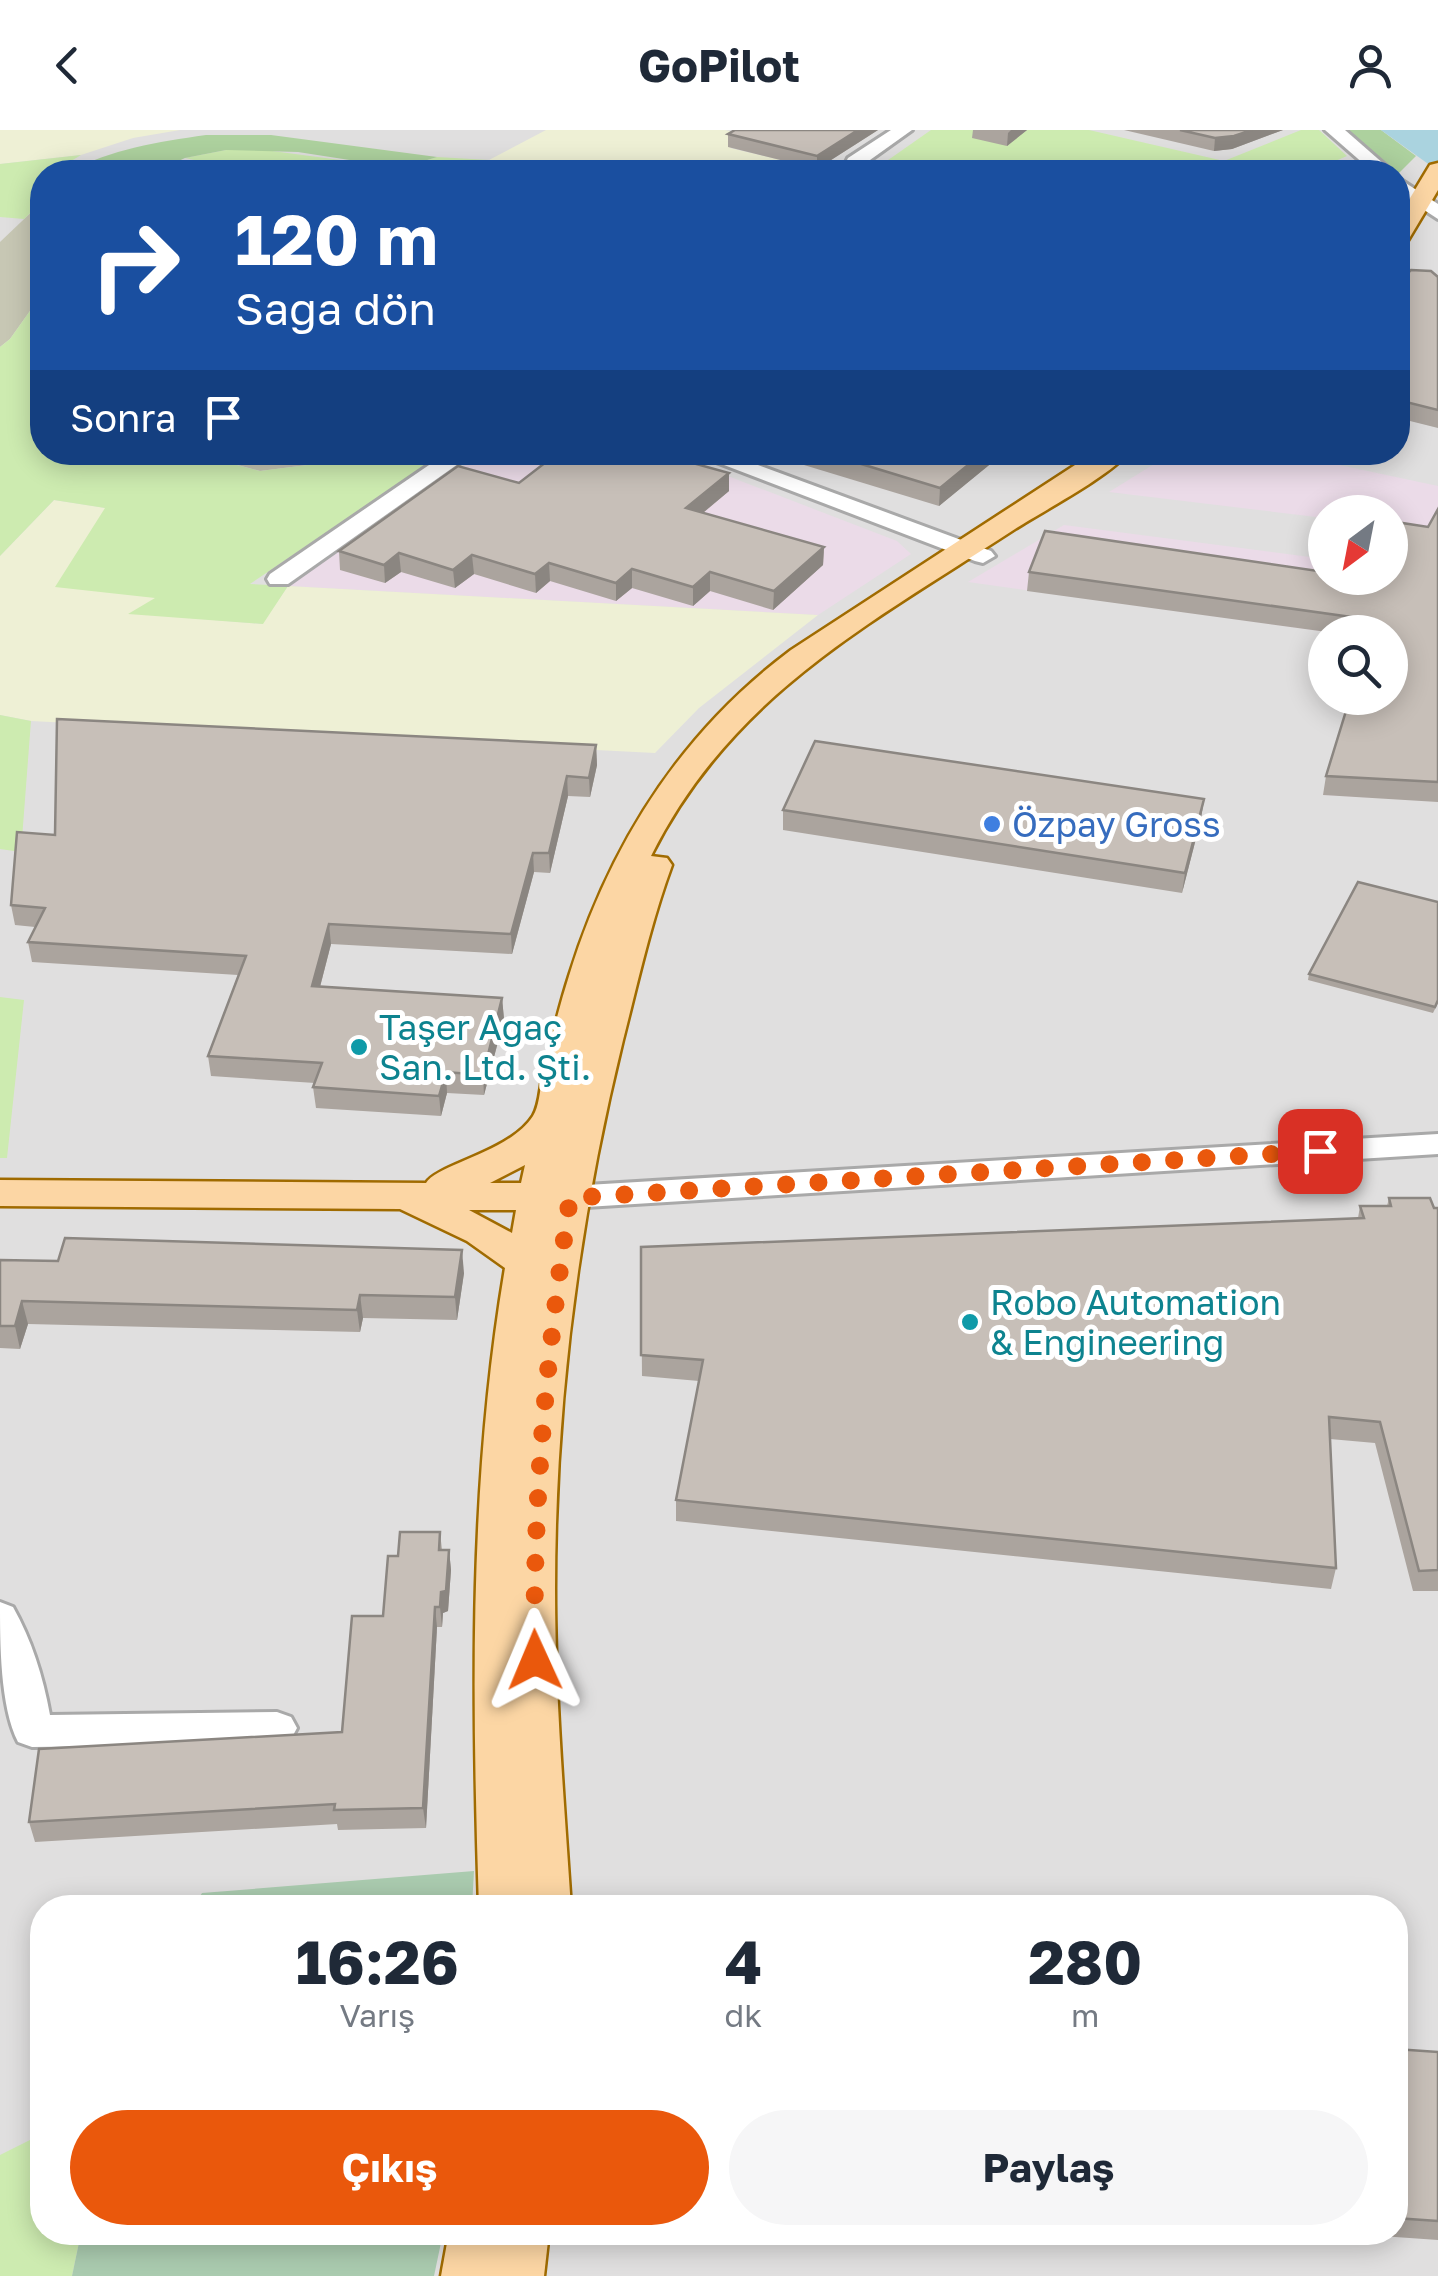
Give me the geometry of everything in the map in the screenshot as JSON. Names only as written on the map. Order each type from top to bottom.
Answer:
[{"type":"main road","points":[[1416,190],[1438,148]]},
{"type":"main road","points":[[1410,238],[1438,234]]},
{"type":"main road","points":[[504,1895],[499,1779],[498,1544],[514,1352],[528,1264],[590,1093],[627,946],[654,868],[700,784],[746,729],[804,676],[1096,465]]},
{"type":"main road","points":[[544,1895],[537,1776],[533,1544],[547,1352],[554,1197],[553,1118],[574,1015],[598,938],[635,850],[673,784],[715,733],[773,680],[1121,465]]},
{"type":"main road","points":[[393,1194],[493,1169],[513,1158],[553,1118]]},
{"type":"main road","points":[[0,1193],[554,1197]]},
{"type":"main road","points":[[393,1194],[458,1219],[528,1264]]},
{"type":"main road","points":[[470,2276],[475,2245]]},
{"type":"main road","points":[[515,2276],[519,2245]]},
{"type":"street","points":[[858,160],[903,130]]},
{"type":"street","points":[[1334,130],[1370,160]]},
{"type":"street","points":[[279,579],[445,465]]},
{"type":"street","points":[[736,465],[974,553]]},
{"type":"street","points":[[554,1197],[1438,1144]]},
{"type":"street","points":[[0,1617],[10,1634],[29,1697],[32,1731],[277,1728]]},
{"type":"shaded area","points":[[0,130],[1438,130],[1438,2276],[0,2276]]},
{"type":"shaded area","points":[[0,130],[180,130],[133,138],[81,155],[0,164]]},
{"type":"shaded area","points":[[546,130],[725,130],[748,135],[730,148],[780,160],[489,160]]},
{"type":"shaded area","points":[[30,213],[30,311],[0,347],[0,242]]},
{"type":"shaded area","points":[[238,465],[307,465],[260,471]]},
{"type":"shaded area","points":[[464,465],[699,465],[897,541],[911,554],[818,615],[288,586]]},
{"type":"shaded area","points":[[1153,465],[1339,465],[1438,486],[1438,801],[1323,795],[1347,715],[1408,715],[1408,615],[1308,615],[1308,629],[968,582],[1064,525],[1308,557],[1308,595],[1408,595],[1408,495],[1308,495],[1308,516],[1109,492]]},
{"type":"shaded area","points":[[54,500],[106,508],[157,598],[131,613],[262,624],[288,586],[818,615],[699,708],[655,753],[31,721],[0,715],[0,556]]},
{"type":"green space","points":[[931,130],[1089,130],[1220,160],[888,160]]},
{"type":"green space","points":[[1301,130],[1319,130],[1347,156],[1338,160],[1226,160]]},
{"type":"green space","points":[[1346,130],[1381,130],[1416,156],[1410,162],[1383,160]]},
{"type":"green space","points":[[206,135],[271,135],[437,157],[350,160],[298,152],[226,150],[181,160],[96,160],[152,144]]},
{"type":"green space","points":[[257,149],[340,160],[185,158]]},
{"type":"green space","points":[[81,155],[73,160],[36,160]]},
{"type":"green space","points":[[437,157],[489,160],[427,160]]},
{"type":"green space","points":[[30,161],[30,213],[24,219],[0,217],[0,164]]},
{"type":"green space","points":[[30,311],[30,465],[237,465],[260,471],[307,465],[426,465],[250,584],[288,586],[263,624],[128,614],[155,598],[55,587],[105,508],[54,500],[0,556],[0,347]]},
{"type":"green space","points":[[0,715],[31,721],[21,852],[0,849]]},
{"type":"green space","points":[[0,997],[24,1000],[7,1158],[0,1158]]},
{"type":"green space","points":[[474,1871],[473,1895],[202,1893]]},
{"type":"green space","points":[[30,2140],[30,2245],[78,2245],[72,2276],[0,2276],[0,2155]]},
{"type":"green space","points":[[78,2245],[440,2245],[434,2276],[72,2276]]},
{"type":"water","points":[[1381,130],[1438,130],[1438,171]]},
{"type":"building","points":[[735,130],[858,130],[817,156],[728,134]]},
{"type":"building","points":[[1180,130],[1252,130],[1215,138]]},
{"type":"building","points":[[1410,271],[1431,271],[1438,277],[1438,410],[1410,403]]},
{"type":"building","points":[[542,465],[700,465],[729,473],[686,508],[824,547],[774,591],[710,572],[693,587],[632,569],[616,583],[549,563],[535,574],[472,555],[453,570],[399,553],[384,565],[339,551],[458,466],[519,483]]},
{"type":"building","points":[[865,465],[968,465],[940,488]]},
{"type":"building","points":[[1438,509],[1438,782],[1326,776],[1345,715],[1408,715],[1408,615],[1337,615],[1029,572],[1045,531],[1308,570],[1308,595],[1408,595],[1408,524],[1428,527]]},
{"type":"building","points":[[57,719],[596,745],[589,778],[567,776],[549,853],[533,853],[511,934],[329,924],[312,986],[502,998],[483,1075],[446,1072],[439,1096],[313,1087],[322,1063],[208,1056],[246,956],[28,942],[45,908],[11,905],[17,832],[55,835]]},
{"type":"building","name":"Özpay Gross","points":[[815,741],[1204,799],[1185,873],[783,810]]},
{"type":"building","points":[[1358,882],[1438,902],[1435,1007],[1309,974]]},
{"type":"building","points":[[1389,1198],[1430,1198],[1434,1208],[1438,1208],[1438,1570],[1419,1571],[1380,1422],[1329,1417],[1336,1568],[676,1500],[703,1360],[641,1355],[641,1247],[1364,1218],[1360,1206],[1391,1206]]},
{"type":"building","points":[[65,1238],[462,1250],[455,1297],[360,1295],[357,1310],[22,1301],[15,1326],[0,1326],[0,1260],[58,1261]]},
{"type":"building","points":[[400,1532],[440,1532],[439,1550],[449,1550],[446,1591],[441,1592],[440,1607],[435,1607],[423,1808],[334,1810],[335,1804],[29,1822],[39,1749],[342,1732],[352,1616],[383,1616],[388,1556],[398,1556]]},
{"type":"building","points":[[1408,2050],[1438,2052],[1438,2221],[1408,2219]]},
{"type":"place","name":"Özpay Gross","points":[[992,824]]},
{"type":"place","name":"Taşer Ağaç San. Ltd. Şti.","points":[[359,1047]]},
{"type":"place","name":"Robo Automation & Engineering","points":[[970,1322]]},
{"type":"route","points":[[535,1660],[533,1544],[547,1352],[570,1198],[1320,1151]]}]
